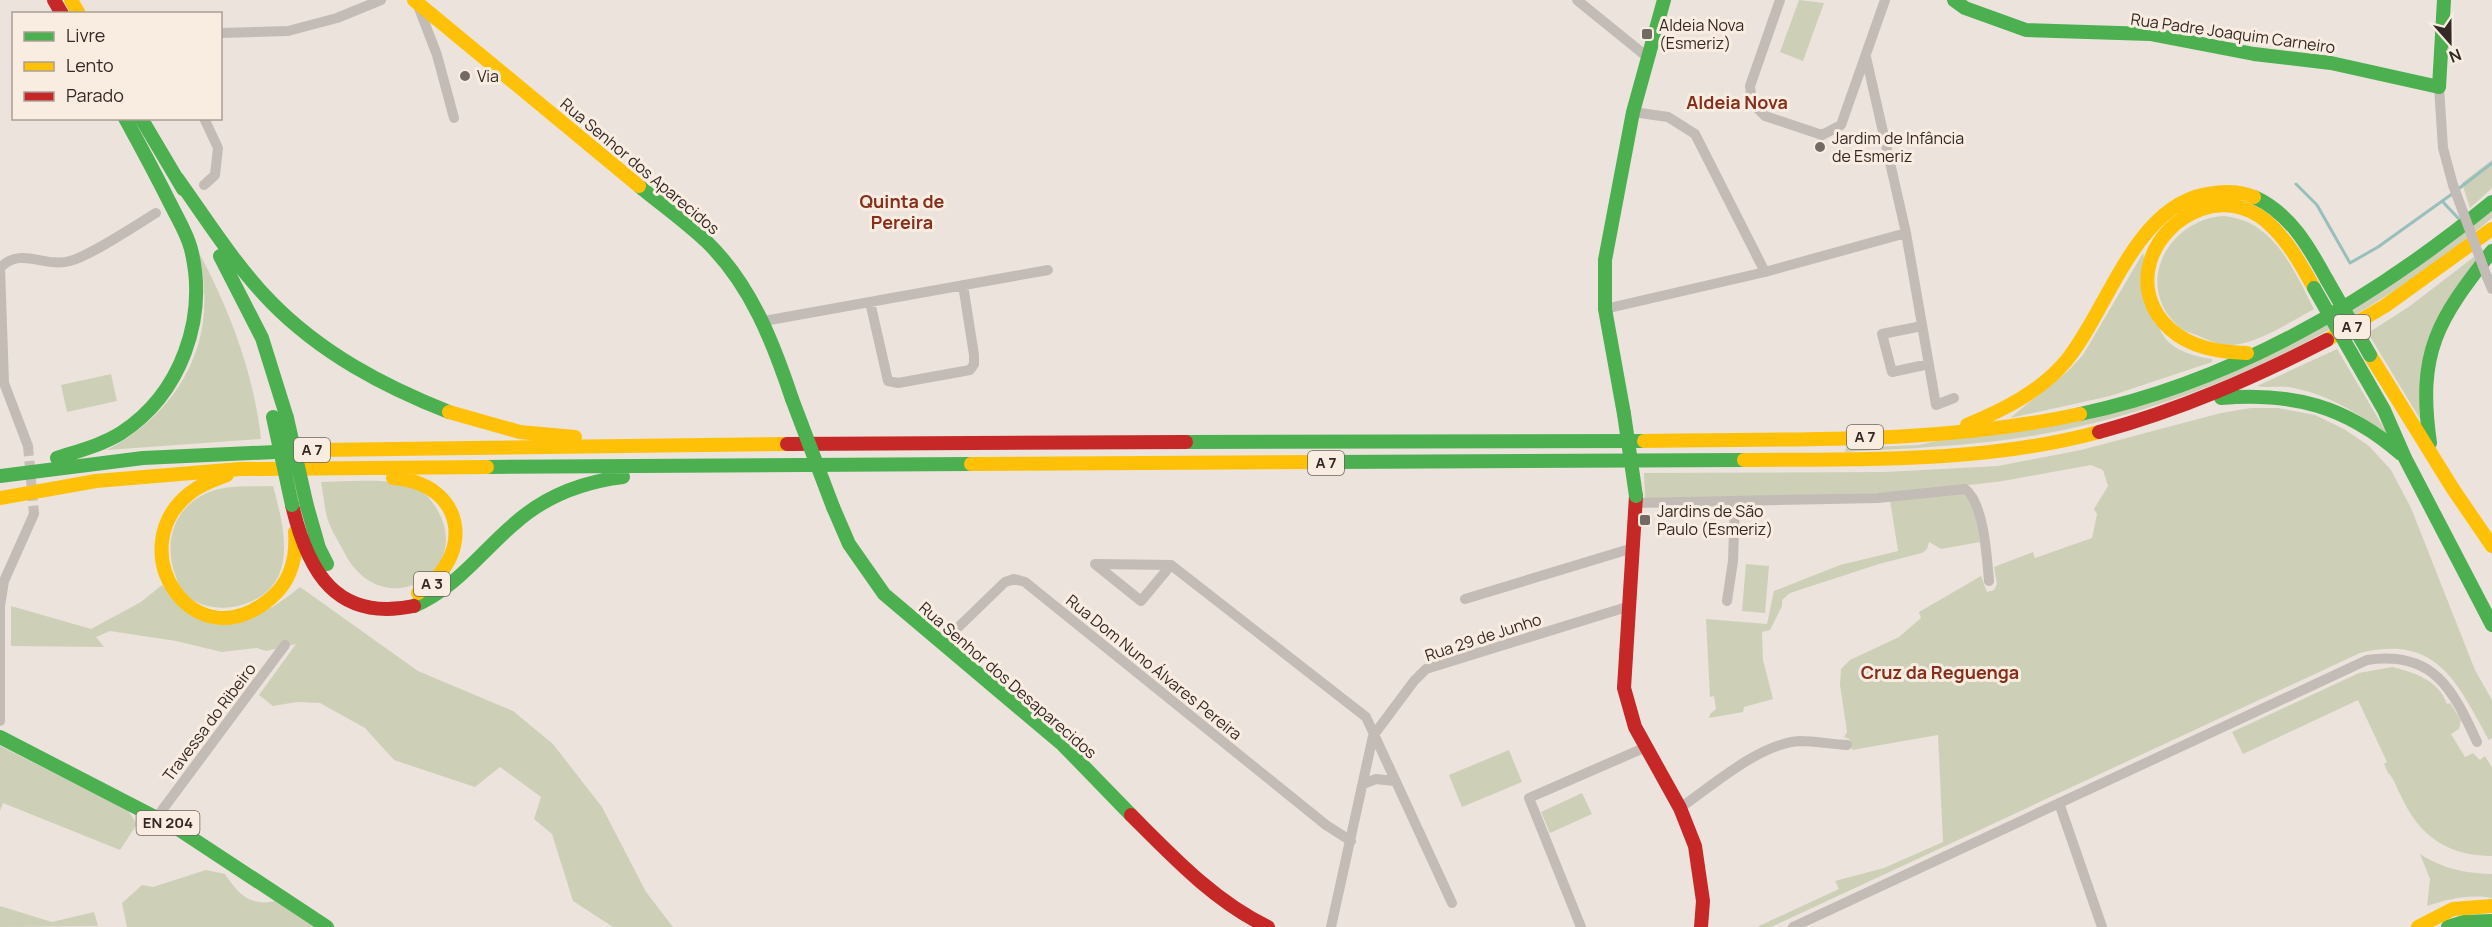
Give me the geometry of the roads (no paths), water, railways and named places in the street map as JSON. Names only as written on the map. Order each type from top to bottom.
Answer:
[{"type":"main road","points":[[1664,0],[1646,56],[1633,112],[1605,260],[1605,309],[1624,414],[1636,499],[1624,688],[1628,709],[1680,808],[1695,846],[1703,901],[1701,927]]},
{"type":"main road","name":"Rua Padre Joaquim Carneiro","points":[[1954,0],[1965,8],[2026,30],[2150,34],[2254,54],[2331,63],[2439,87]]},
{"type":"main road","points":[[2439,87],[2444,0]]},
{"type":"main road","name":"Rua Senhor dos Aparecidos","points":[[415,2],[707,242],[732,268],[752,296],[773,339],[792,399]]},
{"type":"main road","points":[[3,475],[94,446],[122,432],[156,404],[174,380],[192,336],[197,293],[191,250],[184,230],[152,164],[126,120]]},
{"type":"main road","points":[[142,120],[254,318],[270,357],[280,417]]},
{"type":"main road","name":"A 7","points":[[152,164],[175,196],[245,323],[280,417],[292,505],[308,556],[327,585],[356,605],[383,611],[422,604],[447,589],[514,522],[559,493],[584,483],[651,474],[674,466]]},
{"type":"main road","points":[[177,178],[243,271],[273,304],[347,361],[390,387],[481,422],[522,432],[612,441],[620,448]]},
{"type":"main road","points":[[1946,432],[2009,406],[2057,371],[2092,326],[2146,232],[2166,211],[2191,196],[2215,191],[2234,192],[2269,204],[2298,231],[2370,355],[2492,546]]},
{"type":"main road","name":"A 7","points":[[3,475],[96,462],[213,452],[936,442],[1565,442],[1831,438],[1946,432],[2039,422],[2115,405],[2186,382],[2258,351],[2335,312],[2380,284],[2440,244],[2492,202]]},
{"type":"main road","points":[[2258,351],[2229,353],[2207,350],[2187,342],[2164,325],[2152,301],[2148,282],[2152,253],[2165,232],[2184,216],[2205,208],[2225,206],[2251,211],[2264,218],[2282,236],[2384,410],[2405,458],[2492,625]]},
{"type":"main road","name":"A 7","points":[[4,498],[117,478],[240,469],[1906,457],[1989,452],[2047,443],[2115,428],[2197,402],[2269,370],[2359,322],[2423,281],[2492,229]]},
{"type":"main road","points":[[2432,454],[2424,389],[2429,351],[2439,323],[2450,304],[2492,251]]},
{"type":"main road","points":[[2197,402],[2260,395],[2308,401],[2349,417],[2380,436],[2405,458]]},
{"type":"main road","name":"Rua Senhor dos Desaparecidos","points":[[792,399],[849,544],[873,581],[942,644],[1063,746],[1182,867],[1253,920],[1268,927]]},
{"type":"main road","name":"A 3","points":[[280,417],[322,554],[345,584],[366,595],[388,598],[409,596],[429,587],[444,572],[454,554],[456,534],[448,507],[428,485],[416,480],[374,476],[368,467]]},
{"type":"main road","points":[[240,469],[186,495],[174,509],[165,527],[161,543],[166,577],[173,592],[196,612],[228,617],[261,606],[276,594],[287,579],[294,561],[296,544],[292,505]]},
{"type":"main road","name":"EN 204","points":[[0,737],[157,817],[195,839],[327,927]]},
{"type":"main road","points":[[2418,927],[2452,908],[2472,904],[2492,906]]},
{"type":"main road","points":[[2448,927],[2464,922],[2492,921]]},
{"type":"street","points":[[222,33],[288,31],[337,18],[381,0]]},
{"type":"street","points":[[1577,0],[1646,56]]},
{"type":"street","points":[[1780,0],[1750,86],[1752,103],[1765,116],[1822,135],[1841,125],[1885,0]]},
{"type":"street","points":[[415,2],[437,55],[454,118]]},
{"type":"street","points":[[1866,57],[1906,233],[1936,405],[1954,398]]},
{"type":"street","points":[[2439,87],[2443,148],[2453,185],[2492,289]]},
{"type":"street","points":[[1633,112],[1668,117],[1695,134],[1765,272]]},
{"type":"street","points":[[204,185],[215,175],[218,148],[205,120]]},
{"type":"street","points":[[28,446],[4,383],[0,268],[9,259],[23,256],[49,264],[72,261],[156,213]]},
{"type":"street","points":[[1605,309],[1765,272],[1906,233]]},
{"type":"street","points":[[764,321],[1048,270]]},
{"type":"street","points":[[870,302],[888,381],[898,382],[970,370],[974,364],[974,355],[963,285]]},
{"type":"street","points":[[1922,326],[1882,334],[1892,372],[1929,364]]},
{"type":"street","points":[[1636,499],[1735,502],[1878,498],[1965,489],[1971,496],[1981,526],[1989,581]]},
{"type":"street","points":[[1727,601],[1733,561],[1735,502]]},
{"type":"street","points":[[0,721],[0,606],[4,581],[34,514]]},
{"type":"street","points":[[1465,599],[1634,548]]},
{"type":"street","points":[[1171,565],[1142,601],[1095,564],[1171,565],[1366,717],[1452,903]]},
{"type":"street","name":"Rua Dom Nuno Álvares Pereira","points":[[942,644],[1005,582],[1014,579],[1025,582],[1326,825],[1351,841]]},
{"type":"street","name":"Rua 29 de Junho","points":[[1373,736],[1414,681],[1426,669],[1630,606]]},
{"type":"street","name":"Travessa do Ribeiro","points":[[157,817],[285,645]]},
{"type":"street","points":[[1793,927],[2340,671],[2381,658],[2416,663],[2440,678],[2460,704],[2477,742]]},
{"type":"street","points":[[1331,927],[1373,736]]},
{"type":"street","points":[[1680,808],[1743,764],[1785,744],[1801,741],[1846,745]]},
{"type":"street","points":[[1581,927],[1528,798],[1646,747]]},
{"type":"street","points":[[1363,783],[1376,779],[1395,781]]},
{"type":"street","points":[[2059,803],[2102,927]]},
{"type":"waterway","points":[[2457,190],[2492,163]]},
{"type":"waterway","points":[[2296,184],[2317,205],[2350,263],[2378,247],[2452,194]]},
{"type":"waterway","points":[[2442,201],[2458,218]]},
{"type":"tunnel","points":[[28,446],[34,514]]},
{"type":"place","name":"Aldeia Nova (Esmeriz)","points":[[1647,34]]},
{"type":"place","name":"Via","points":[[465,76]]},
{"type":"place","name":"Jardim de Infância de Esmeriz","points":[[1820,147]]},
{"type":"place","name":"Jardins de São Paulo (Esmeriz)","points":[[1645,520]]},
{"type":"district","name":"Aldeia Nova","points":[[1737,103]]},
{"type":"district","name":"Quinta de Pereira","points":[[902,212]]},
{"type":"district","name":"Cruz da Reguenga","points":[[1940,673]]}]
